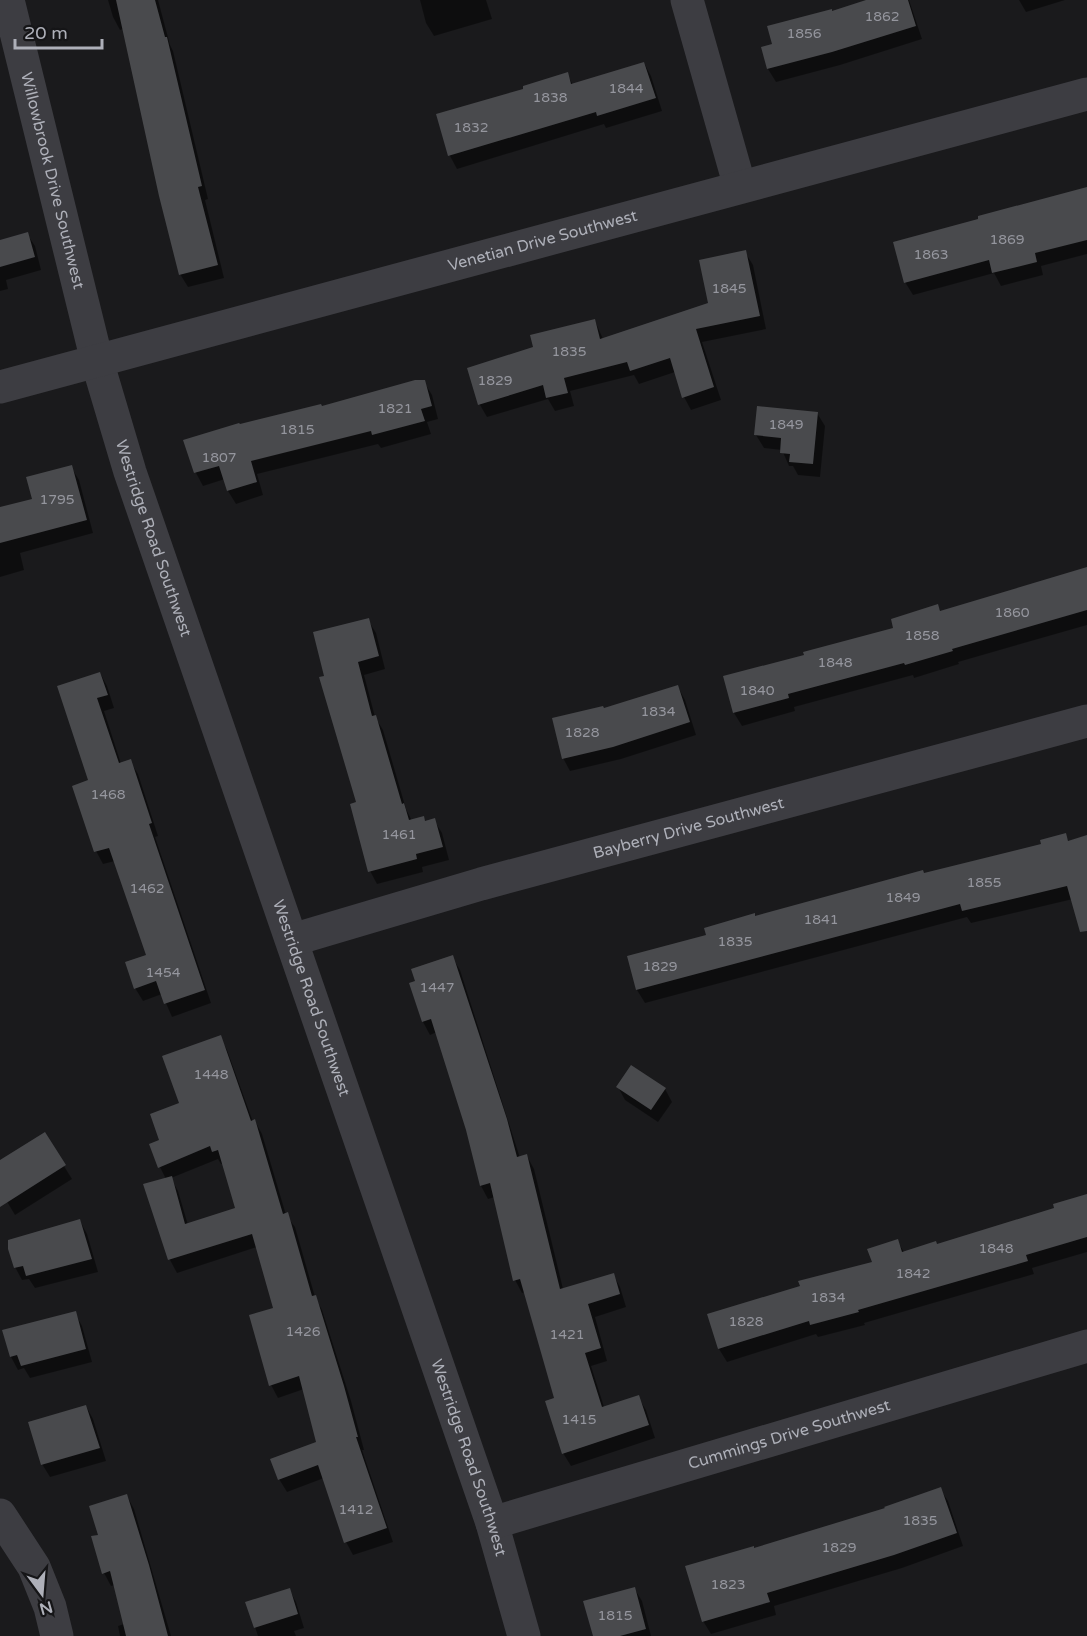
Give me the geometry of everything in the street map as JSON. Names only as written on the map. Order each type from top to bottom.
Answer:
[{"type":"street","name":"Willowbrook Drive Southwest","points":[[8,0],[97,362]]},
{"type":"street","points":[[687,0],[740,187]]},
{"type":"street","name":"Venetian Drive Southwest","points":[[0,387],[1087,94]]},
{"type":"street","name":"Westridge Road Southwest","points":[[97,362],[130,472],[492,1523],[524,1636]]},
{"type":"street","name":"Bayberry Drive Southwest","points":[[292,940],[481,884],[1087,721]]},
{"type":"street","name":"Cummings Drive Southwest","points":[[492,1523],[1087,1346]]},
{"type":"street","points":[[0,1515],[34,1567],[50,1607],[57,1636]]},
{"type":"building","points":[[116,0],[155,0],[165,37],[167,37],[202,186],[198,187],[218,265],[179,275],[159,196]]},
{"type":"building","points":[[866,0],[908,0],[916,26],[767,69],[761,47],[772,44],[767,26],[832,9],[832,11]]},
{"type":"building","points":[[644,62],[656,98],[597,116],[596,112],[448,156],[436,114],[523,89],[523,86],[568,72],[571,84]]},
{"type":"building","points":[[1087,187],[1087,240],[1035,253],[1037,262],[992,273],[989,260],[904,283],[893,242],[978,219],[978,216]]},
{"type":"building","points":[[28,232],[35,257],[0,267],[0,240]]},
{"type":"building","points":[[746,250],[760,316],[696,329],[714,387],[682,398],[670,358],[630,371],[627,362],[564,378],[568,393],[546,398],[543,385],[478,405],[467,368],[533,347],[530,335],[595,319],[600,339],[708,303],[699,260]]},
{"type":"building","points":[[415,380],[425,380],[432,406],[421,409],[425,421],[372,435],[371,431],[251,461],[257,482],[227,491],[219,466],[194,473],[183,440],[239,423],[321,404],[322,406]]},
{"type":"building","points":[[757,406],[818,412],[813,464],[789,462],[790,454],[780,453],[781,438],[754,435]]},
{"type":"building","points":[[72,465],[87,520],[0,543],[0,507],[32,499],[26,477]]},
{"type":"building","points":[[1087,567],[1087,610],[905,665],[904,663],[788,694],[789,698],[733,713],[723,676],[804,655],[803,652],[893,628],[891,619],[938,604],[940,611]]},
{"type":"building","points":[[369,618],[379,656],[358,662],[372,716],[376,715],[402,804],[404,803],[409,820],[424,816],[425,821],[435,818],[443,847],[416,854],[417,859],[368,872],[350,804],[356,802],[319,677],[324,676],[313,632]]},
{"type":"building","points":[[100,672],[108,695],[97,698],[119,763],[131,759],[152,823],[149,824],[205,990],[164,1004],[156,981],[134,989],[125,962],[146,955],[109,848],[94,852],[72,786],[88,780],[57,686]]},
{"type":"building","points":[[678,685],[690,722],[613,747],[562,759],[552,718],[603,706],[604,708]]},
{"type":"building","points":[[1066,833],[1068,841],[1087,835],[1087,931],[1080,932],[1067,886],[962,911],[960,904],[636,990],[627,956],[706,935],[704,928],[755,913],[755,916],[923,870],[924,873],[1041,844],[1040,840]]},
{"type":"building","points":[[453,955],[507,1119],[517,1157],[527,1154],[560,1289],[614,1273],[620,1294],[588,1304],[601,1348],[585,1353],[602,1407],[639,1395],[649,1425],[562,1454],[545,1401],[554,1398],[520,1279],[513,1281],[490,1183],[480,1186],[466,1130],[431,1019],[422,1022],[409,983],[415,981],[411,969]]},
{"type":"building","points":[[221,1035],[251,1121],[255,1119],[283,1214],[288,1212],[312,1296],[316,1295],[344,1386],[358,1437],[356,1437],[387,1528],[344,1543],[318,1465],[278,1480],[270,1459],[316,1442],[299,1376],[269,1386],[249,1315],[273,1308],[252,1234],[168,1260],[143,1184],[172,1176],[185,1224],[235,1208],[218,1150],[212,1152],[210,1146],[158,1168],[149,1144],[159,1140],[150,1114],[179,1103],[162,1056]]},
{"type":"building","points":[[631,1065],[666,1088],[651,1110],[616,1087]]},
{"type":"building","points":[[45,1132],[66,1165],[0,1207],[0,1160]]},
{"type":"building","points":[[1087,1194],[1087,1237],[1026,1255],[1028,1261],[858,1310],[859,1312],[810,1325],[809,1321],[718,1349],[707,1314],[800,1286],[798,1281],[872,1262],[867,1249],[898,1239],[902,1252],[936,1241],[937,1244],[1054,1208],[1053,1204]]},
{"type":"building","points":[[80,1219],[92,1259],[26,1276],[23,1266],[14,1268],[8,1249],[8,1240]]},
{"type":"building","points":[[76,1311],[86,1349],[21,1366],[17,1355],[10,1357],[2,1330]]},
{"type":"building","points":[[86,1405],[100,1448],[41,1465],[28,1422]]},
{"type":"building","points":[[941,1487],[957,1533],[894,1555],[767,1593],[770,1602],[702,1622],[685,1566],[754,1546],[754,1548],[885,1508]]},
{"type":"building","points":[[127,1494],[168,1636],[126,1636],[110,1571],[102,1574],[91,1536],[98,1535],[89,1506]]},
{"type":"building","points":[[635,1587],[646,1629],[620,1636],[593,1636],[583,1601]]},
{"type":"building","points":[[290,1588],[298,1614],[254,1628],[245,1602]]}]
